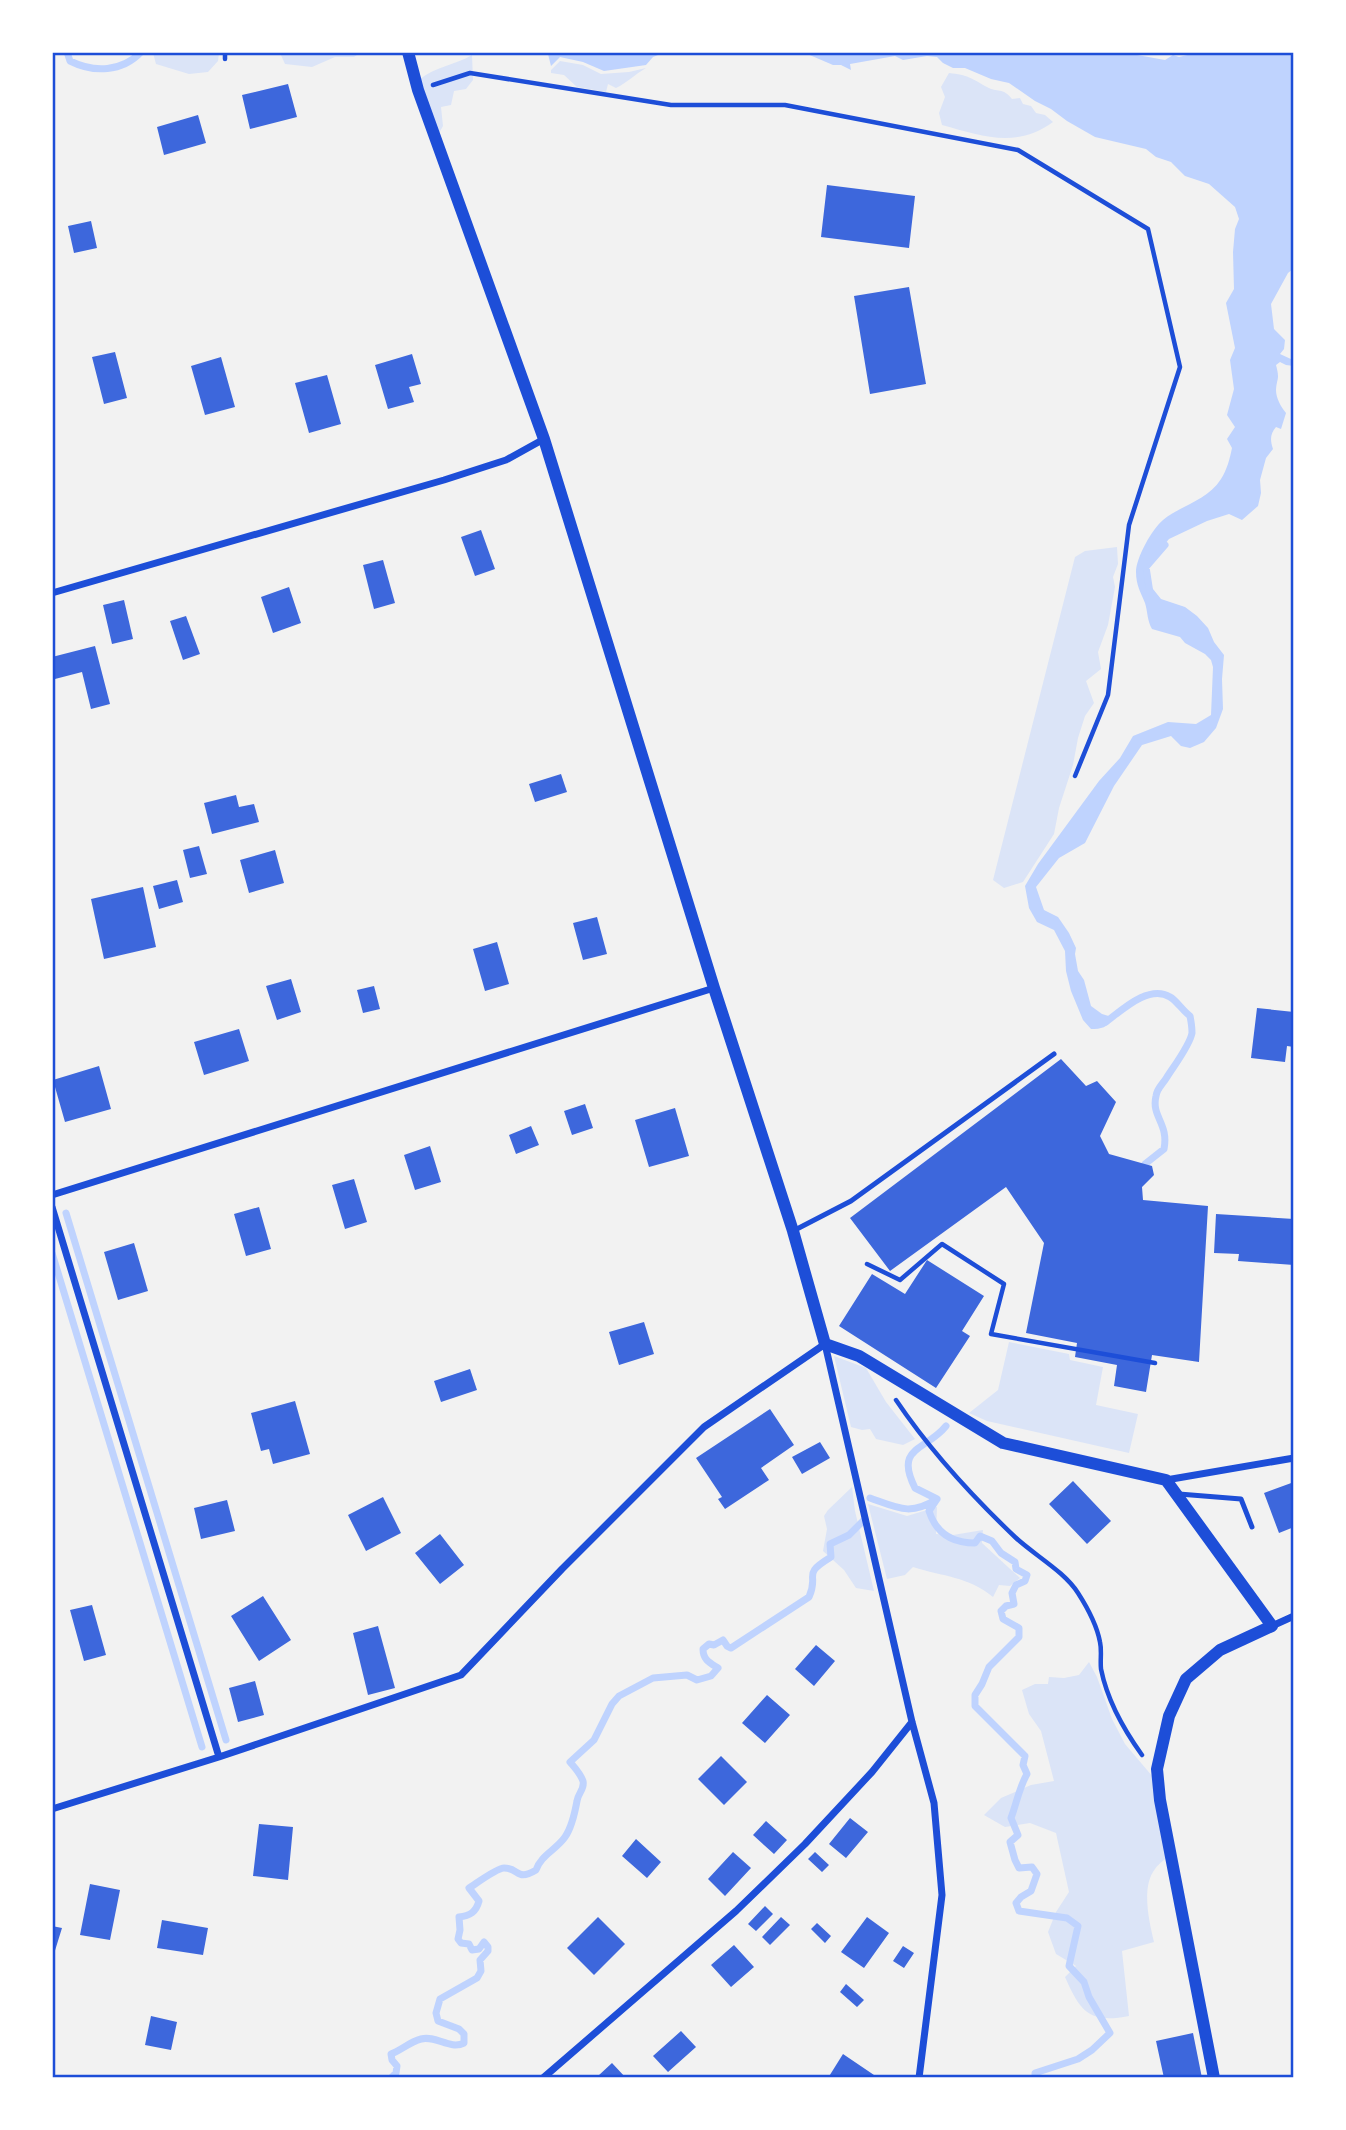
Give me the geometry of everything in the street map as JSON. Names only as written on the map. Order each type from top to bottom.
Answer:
[{"type":"street","points":[[408,52],[418,90],[544,439],[714,988],[793,1231],[825,1344],[912,1722],[934,1803],[942,1895],[919,2077]]},
{"type":"street","points":[[52,593],[444,480],[506,460],[544,439]]},
{"type":"street","points":[[52,1195],[714,988]]},
{"type":"street","points":[[52,1207],[219,1756]]},
{"type":"street","points":[[52,1809],[461,1675],[704,1427],[825,1344]]},
{"type":"street","points":[[825,1344],[859,1356],[1003,1443],[1166,1480],[1293,1458]]},
{"type":"street","points":[[1166,1480],[1272,1626]]},
{"type":"street","points":[[1214,2077],[1160,1800],[1157,1769],[1169,1716],[1186,1679],[1220,1650],[1293,1616]]},
{"type":"street","points":[[543,2077],[736,1911],[805,1844],[864,1781],[912,1722]]},
{"type":"lane","points":[[793,1231],[852,1201],[1054,1054]]},
{"type":"lane","points":[[1176,1494],[1241,1499],[1252,1527]]},
{"type":"path","points":[[418,90],[470,73],[671,105],[785,106],[1018,150],[1148,229],[1180,368],[1129,525],[1108,695],[1075,776]]},
{"type":"path","points":[[867,1264],[900,1280],[942,1244],[1004,1284],[991,1334],[1155,1363]]},
{"type":"path","points":[[923,1436],[1016,1538],[1078,1592],[1100,1641],[1101,1669],[1112,1703],[1129,1736],[1151,1767],[1157,1769]]},
{"type":"shaded area","points":[[153,52],[219,53],[218,61],[208,72],[189,74],[156,64]]},
{"type":"shaded area","points":[[280,52],[360,53],[354,57],[335,57],[312,67],[285,64]]},
{"type":"shaded area","points":[[472,55],[473,80],[466,89],[454,91],[451,105],[441,107],[443,126],[438,135],[420,79]]},
{"type":"shaded area","points":[[560,61],[583,65],[601,74],[646,68],[616,88],[608,84],[606,92],[577,87],[564,75],[551,73]]},
{"type":"shaded area","points":[[949,73],[969,77],[991,89],[1006,93],[1012,99],[1020,98],[1023,104],[1031,106],[1036,113],[1045,115],[1053,122],[1039,130],[1012,138],[985,136],[942,125],[939,113],[945,97],[941,87]]},
{"type":"shaded area","points":[[1117,547],[1118,564],[1113,577],[1115,587],[1108,625],[1098,652],[1101,669],[1086,681],[1094,703],[1085,716],[1078,738],[1054,834],[1023,882],[1004,888],[993,880],[1075,557],[1085,551]]},
{"type":"shaded area","points":[[1009,1342],[1069,1354],[1070,1360],[1103,1367],[1096,1405],[1138,1414],[1129,1453],[987,1421],[969,1413],[998,1390]]},
{"type":"shaded area","points":[[834,1356],[866,1368],[886,1402],[915,1439],[903,1445],[876,1439],[870,1429],[851,1427]]},
{"type":"shaded area","points":[[852,1487],[874,1591],[856,1588],[844,1570],[823,1551],[827,1529],[824,1516]]},
{"type":"shaded area","points":[[868,1504],[907,1516],[937,1507],[936,1534],[953,1535],[983,1530],[982,1543],[1020,1578],[1010,1586],[999,1585],[993,1597],[964,1581],[913,1567],[905,1575],[887,1579]]},
{"type":"shaded area","points":[[1089,1662],[1125,1744],[1164,1790],[1172,1853],[1155,1869],[1148,1885],[1147,1904],[1154,1942],[1122,1951],[1129,2016],[1115,2018],[1095,2016],[1081,2006],[1065,1977],[1076,1966],[1056,1954],[1048,1932],[1056,1912],[1069,1892],[1056,1833],[1030,1823],[1005,1827],[984,1815],[1001,1798],[1031,1785],[1054,1781],[1041,1731],[1029,1714],[1022,1690],[1035,1684],[1048,1684],[1049,1677],[1079,1675]]},
{"type":"water","points":[[663,52],[653,57],[646,65],[604,71],[583,62],[560,57],[551,66],[548,54],[520,53]]},
{"type":"water","points":[[805,53],[1111,53],[1165,60],[1173,55],[1179,57],[1196,53],[1293,53],[1293,269],[1288,273],[1271,304],[1274,329],[1285,340],[1280,354],[1293,360],[1294,366],[1280,362],[1276,365],[1277,396],[1286,413],[1281,429],[1276,427],[1272,435],[1273,449],[1266,458],[1260,480],[1258,506],[1242,520],[1229,514],[1169,539],[1146,567],[1149,584],[1161,599],[1185,607],[1197,616],[1208,628],[1224,655],[1223,709],[1216,728],[1204,742],[1190,748],[1181,746],[1171,736],[1142,745],[1114,786],[1085,843],[1059,858],[1036,887],[1044,910],[1058,917],[1076,948],[1078,971],[1084,980],[1091,1006],[1112,1017],[1104,1027],[1091,1029],[1083,1020],[1071,991],[1065,951],[1054,930],[1037,922],[1029,908],[1025,886],[1099,781],[1120,758],[1133,736],[1168,722],[1196,724],[1211,715],[1211,660],[1180,637],[1152,629],[1136,572],[1142,552],[1159,524],[1209,493],[1221,479],[1229,460],[1232,448],[1227,439],[1235,427],[1227,415],[1234,389],[1230,360],[1235,348],[1226,303],[1234,289],[1233,252],[1235,229],[1239,219],[1235,207],[1209,184],[1185,176],[1171,162],[1156,157],[1146,149],[1095,137],[1009,83],[965,68],[953,68],[937,57],[903,60],[895,56],[850,64],[851,70]]},
{"type":"building","points":[[288,84],[297,117],[250,129],[242,95]]},
{"type":"building","points":[[198,115],[206,143],[164,155],[157,127]]},
{"type":"building","points":[[827,185],[915,196],[909,248],[821,237]]},
{"type":"building","points":[[91,221],[97,248],[74,253],[68,226]]},
{"type":"building","points":[[909,287],[926,384],[870,394],[854,296]]},
{"type":"building","points":[[115,352],[127,398],[104,404],[92,357]]},
{"type":"building","points":[[412,354],[421,384],[409,387],[414,402],[388,409],[375,365]]},
{"type":"building","points":[[221,357],[235,407],[205,415],[191,366]]},
{"type":"building","points":[[327,375],[341,424],[309,433],[295,383]]},
{"type":"building","points":[[481,530],[495,569],[475,576],[461,537]]},
{"type":"building","points":[[383,560],[395,603],[374,609],[363,565]]},
{"type":"building","points":[[289,587],[301,623],[273,633],[261,597]]},
{"type":"building","points":[[124,600],[133,639],[112,644],[103,605]]},
{"type":"building","points":[[186,616],[200,654],[183,660],[170,621]]},
{"type":"building","points":[[95,646],[110,704],[91,709],[82,672],[55,679],[52,657]]},
{"type":"building","points":[[561,774],[567,792],[535,802],[529,784]]},
{"type":"building","points":[[236,795],[239,807],[254,804],[259,822],[212,834],[204,803]]},
{"type":"building","points":[[199,846],[207,874],[190,878],[183,850]]},
{"type":"building","points":[[275,850],[284,883],[249,893],[240,860]]},
{"type":"building","points":[[177,880],[183,902],[159,909],[153,886]]},
{"type":"building","points":[[143,887],[156,947],[104,959],[91,899]]},
{"type":"building","points":[[597,917],[607,954],[583,960],[573,923]]},
{"type":"building","points":[[497,942],[509,984],[485,991],[473,949]]},
{"type":"building","points":[[291,979],[301,1012],[277,1020],[266,986]]},
{"type":"building","points":[[374,986],[380,1009],[363,1013],[357,990]]},
{"type":"building","points":[[1257,1008],[1294,1012],[1294,1047],[1287,1046],[1285,1062],[1251,1058]]},
{"type":"building","points":[[239,1029],[249,1061],[204,1075],[194,1042]]},
{"type":"building","points":[[1061,1059],[1086,1086],[1097,1081],[1116,1102],[1100,1136],[1109,1154],[1152,1166],[1154,1175],[1142,1187],[1143,1200],[1208,1206],[1199,1362],[1152,1355],[1146,1392],[1114,1386],[1117,1365],[1075,1357],[1077,1343],[1026,1333],[1044,1243],[1006,1187],[890,1271],[850,1218]]},
{"type":"building","points":[[99,1066],[111,1109],[65,1122],[53,1080]]},
{"type":"building","points":[[585,1104],[593,1128],[572,1135],[564,1111]]},
{"type":"building","points":[[675,1108],[689,1156],[649,1167],[635,1120]]},
{"type":"building","points":[[531,1126],[539,1145],[516,1154],[509,1135]]},
{"type":"building","points":[[430,1146],[441,1182],[415,1190],[404,1155]]},
{"type":"building","points":[[354,1179],[367,1222],[345,1229],[332,1185]]},
{"type":"building","points":[[259,1207],[271,1249],[246,1256],[234,1214]]},
{"type":"building","points":[[1216,1214],[1294,1219],[1294,1265],[1238,1261],[1239,1254],[1214,1253]]},
{"type":"building","points":[[134,1243],[148,1291],[118,1300],[104,1252]]},
{"type":"building","points":[[927,1260],[984,1296],[962,1331],[970,1336],[936,1388],[839,1326],[872,1274],[905,1294]]},
{"type":"building","points":[[644,1322],[654,1354],[619,1365],[609,1332]]},
{"type":"building","points":[[470,1369],[477,1390],[441,1402],[434,1381]]},
{"type":"building","points":[[295,1401],[310,1454],[273,1464],[269,1449],[261,1451],[251,1413]]},
{"type":"building","points":[[770,1409],[794,1445],[761,1468],[769,1480],[725,1509],[718,1499],[722,1497],[696,1458]]},
{"type":"building","points":[[820,1442],[830,1458],[802,1474],[792,1457]]},
{"type":"building","points":[[1073,1481],[1111,1521],[1087,1544],[1049,1504]]},
{"type":"building","points":[[1294,1482],[1294,1527],[1279,1533],[1264,1493]]},
{"type":"building","points":[[383,1497],[401,1533],[366,1551],[348,1515]]},
{"type":"building","points":[[227,1500],[235,1531],[201,1539],[194,1508]]},
{"type":"building","points":[[440,1534],[464,1565],[440,1584],[415,1553]]},
{"type":"building","points":[[263,1596],[291,1640],[259,1661],[231,1616]]},
{"type":"building","points":[[92,1605],[106,1655],[84,1661],[70,1610]]},
{"type":"building","points":[[378,1626],[395,1688],[368,1695],[353,1633]]},
{"type":"building","points":[[816,1645],[835,1661],[814,1686],[795,1669]]},
{"type":"building","points":[[255,1681],[264,1715],[238,1722],[229,1688]]},
{"type":"building","points":[[767,1695],[790,1715],[765,1743],[742,1723]]},
{"type":"building","points":[[721,1756],[747,1782],[724,1805],[698,1779]]},
{"type":"building","points":[[850,1818],[868,1832],[846,1858],[829,1844]]},
{"type":"building","points":[[766,1821],[787,1840],[774,1854],[753,1835]]},
{"type":"building","points":[[259,1824],[293,1827],[288,1880],[253,1876]]},
{"type":"building","points":[[636,1839],[661,1862],[647,1878],[622,1856]]},
{"type":"building","points":[[733,1852],[751,1868],[725,1896],[708,1879]]},
{"type":"building","points":[[815,1852],[829,1865],[822,1872],[808,1859]]},
{"type":"building","points":[[90,1884],[120,1890],[110,1940],[80,1935]]},
{"type":"building","points":[[765,1906],[773,1914],[756,1931],[748,1924]]},
{"type":"building","points":[[598,1917],[625,1944],[594,1975],[567,1948]]},
{"type":"building","points":[[781,1917],[790,1925],[770,1945],[762,1937]]},
{"type":"building","points":[[867,1917],[889,1933],[864,1968],[841,1952]]},
{"type":"building","points":[[162,1920],[208,1928],[203,1955],[157,1948]]},
{"type":"building","points":[[817,1923],[831,1936],[825,1943],[811,1929]]},
{"type":"building","points":[[52,1926],[62,1928],[53,1957],[52,1957]]},
{"type":"building","points":[[734,1945],[754,1967],[731,1987],[711,1965]]},
{"type":"building","points":[[903,1946],[914,1953],[904,1968],[893,1961]]},
{"type":"building","points":[[846,1984],[864,2000],[857,2007],[840,1992]]},
{"type":"building","points":[[151,2016],[177,2022],[171,2050],[145,2045]]},
{"type":"building","points":[[681,2031],[696,2047],[668,2072],[653,2056]]},
{"type":"building","points":[[1193,2033],[1202,2078],[1164,2078],[1156,2041]]},
{"type":"building","points":[[843,2054],[874,2075],[873,2078],[828,2078]]},
{"type":"building","points":[[612,2063],[626,2078],[598,2076]]},
{"type":"waterway","points":[[67,52],[70,61],[98,69],[125,64],[141,52]]},
{"type":"waterway","points":[[1150,593],[1146,567],[1165,545]]},
{"type":"waterway","points":[[1106,1022],[1136,1000],[1153,994],[1170,997],[1190,1016],[1191,1038],[1156,1096],[1156,1109],[1164,1133],[1164,1149],[1145,1164]]},
{"type":"waterway","points":[[66,1213],[226,1740]]},
{"type":"waterway","points":[[52,1253],[202,1747]]},
{"type":"waterway","points":[[870,1498],[904,1509],[919,1507],[937,1499],[915,1488],[908,1464],[915,1451],[946,1426]]},
{"type":"waterway","points":[[937,1499],[929,1511],[941,1531],[959,1541],[975,1543],[980,1536],[992,1541],[1001,1553],[1015,1562],[1016,1569],[1027,1575],[1025,1581],[1016,1585],[1012,1593],[1014,1604],[1001,1611],[1003,1619],[1019,1628],[1019,1637],[989,1667],[975,1695],[975,1706],[1025,1756],[1023,1765],[1027,1774],[1011,1818],[1018,1835],[1010,1842],[1019,1868],[1032,1867],[1037,1874],[1031,1891],[1016,1903],[1019,1911],[1067,1918],[1078,1926],[1069,1966],[1084,1982],[1089,1997],[1110,2033],[1078,2059],[1035,2073],[1035,2078]]},
{"type":"waterway","points":[[391,2078],[396,2073],[397,2066],[391,2054],[413,2042],[427,2038],[453,2045],[464,2043],[464,2034],[459,2029],[438,2021],[436,2013],[440,1999],[477,1978],[481,1971],[480,1960],[488,1951],[484,1942],[479,1949],[472,1950],[469,1944],[461,1943],[458,1939],[459,1917],[472,1913],[479,1901],[469,1888],[504,1868],[521,1875],[536,1870],[541,1860],[565,1837],[583,1784],[570,1762],[594,1740],[612,1704],[619,1696],[653,1678],[687,1675],[697,1680],[711,1676],[718,1668],[706,1659],[703,1649],[723,1640],[731,1648],[809,1597],[813,1572],[831,1557],[830,1544],[849,1535],[865,1519]]}]
